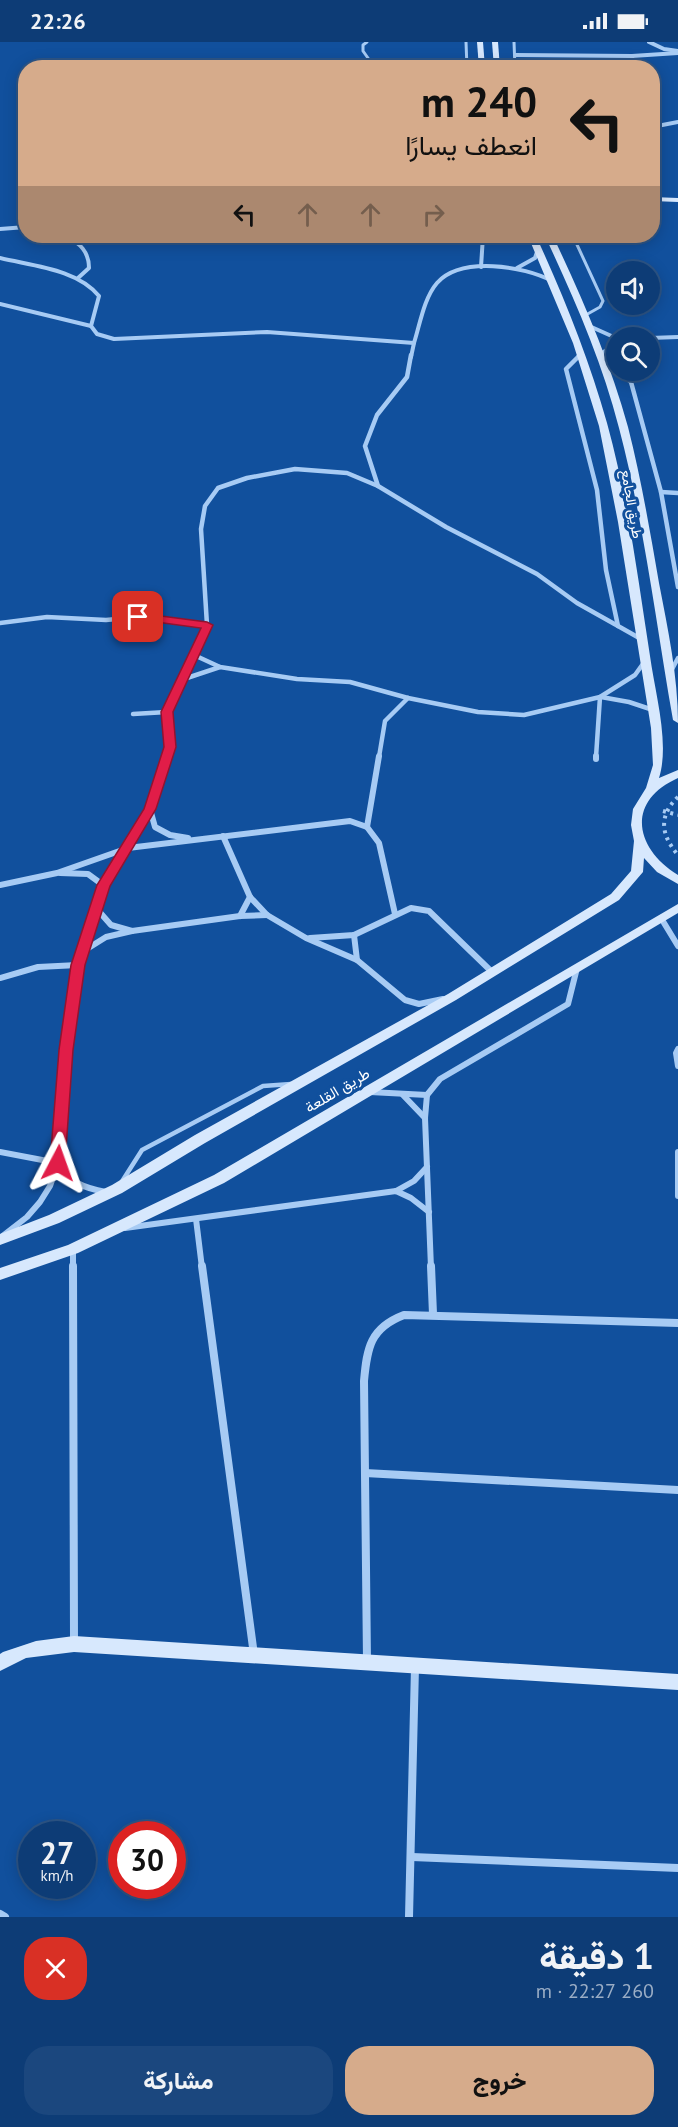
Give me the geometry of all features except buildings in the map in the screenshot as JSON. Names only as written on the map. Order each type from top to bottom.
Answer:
[{"type":"main road","points":[[480,42],[481,60]]},
{"type":"main road","points":[[495,42],[496,60]]},
{"type":"main road","points":[[660,199],[678,200]]},
{"type":"main road","name":"طريق الجامع","points":[[535,243],[553,281],[580,355],[609,453],[645,660],[658,765],[651,788],[639,804],[634,823],[639,842]]},
{"type":"main road","name":"طريق الجامع","points":[[552,243],[586,320],[629,452],[678,720]]},
{"type":"main road","points":[[651,788],[678,774]]},
{"type":"main road","points":[[639,842],[652,861],[678,880]]},
{"type":"main road","name":"طريق القلعة","points":[[0,1239],[54,1220],[113,1191],[452,997],[615,897],[637,872],[639,842]]},
{"type":"main road","name":"طريق القلعة","points":[[3,1274],[73,1249],[219,1179],[678,908]]},
{"type":"main road","points":[[0,1663],[9,1656],[30,1649],[74,1644],[678,1682]]},
{"type":"street","points":[[650,42],[664,49],[678,52]]},
{"type":"street","points":[[515,56],[632,56],[678,52]]},
{"type":"street","points":[[632,56],[632,60]]},
{"type":"street","points":[[660,126],[678,122]]},
{"type":"street","points":[[0,229],[18,228]]},
{"type":"street","points":[[77,243],[84,247],[90,259],[89,267],[78,278]]},
{"type":"street","points":[[481,267],[483,243]]},
{"type":"street","points":[[516,268],[535,258],[538,249]]},
{"type":"street","points":[[1,259],[78,278],[90,285],[99,296],[91,326]]},
{"type":"street","points":[[378,486],[364,446],[377,415],[407,377],[414,342],[430,291],[447,272],[469,266],[516,268],[541,274],[553,281]]},
{"type":"street","points":[[0,304],[91,326],[97,334],[114,339],[267,332],[414,342]]},
{"type":"street","points":[[586,320],[606,332]]},
{"type":"street","points":[[660,338],[678,337]]},
{"type":"street","points":[[606,351],[599,356],[606,361]]},
{"type":"street","points":[[580,355],[566,369],[597,490],[606,570],[618,626]]},
{"type":"street","points":[[630,381],[661,492],[678,587]]},
{"type":"street","points":[[0,1239],[27,1217],[40,1202],[50,1186],[58,1163],[66,1050],[78,965],[103,885],[128,848],[150,809],[170,747],[167,712],[207,625],[201,529],[205,506],[218,488],[247,478],[296,469],[347,473],[378,486],[446,527],[537,574],[577,603],[641,639]]},
{"type":"street","points":[[661,492],[678,493]]},
{"type":"street","points":[[0,622],[47,617],[106,620],[138,617],[207,625]]},
{"type":"street","points":[[194,655],[220,667],[297,679],[350,682],[408,698],[478,712],[524,715],[600,697],[635,675],[645,660]]},
{"type":"street","points":[[670,674],[678,658]]},
{"type":"street","points":[[184,679],[220,667]]},
{"type":"street","points":[[600,697],[629,702],[653,710]]},
{"type":"street","points":[[596,759],[600,697]]},
{"type":"street","points":[[367,827],[385,721],[408,698]]},
{"type":"street","points":[[133,714],[167,712]]},
{"type":"street","points":[[150,809],[155,826],[170,834],[195,839]]},
{"type":"street","points":[[0,885],[57,873],[128,848],[350,821],[367,827],[379,843],[395,915]]},
{"type":"street","points":[[223,836],[250,897],[267,915],[306,938],[357,960],[405,1000],[419,1004],[452,997]]},
{"type":"street","points":[[57,873],[88,874],[103,885]]},
{"type":"street","points":[[240,916],[250,897]]},
{"type":"street","points":[[96,908],[111,925],[132,931]]},
{"type":"street","points":[[306,938],[354,935],[411,908],[429,911],[492,972]]},
{"type":"street","points":[[82,952],[106,937],[132,931],[240,916],[267,915]]},
{"type":"street","points":[[661,918],[678,946]]},
{"type":"street","points":[[354,935],[357,960]]},
{"type":"street","points":[[0,978],[38,967],[78,965]]},
{"type":"street","points":[[434,1314],[425,1118],[427,1095],[440,1080],[568,1004],[577,967]]},
{"type":"street","points":[[678,1049],[676,1053],[678,1066]]},
{"type":"street","points":[[366,1092],[427,1095]]},
{"type":"street","points":[[403,1095],[425,1118]]},
{"type":"street","points":[[0,1152],[58,1163]]},
{"type":"street","points":[[678,1152],[678,1196]]},
{"type":"street","points":[[58,1163],[66,1178],[75,1184],[113,1191]]},
{"type":"street","points":[[112,1230],[396,1191],[414,1181],[427,1167]]},
{"type":"street","points":[[396,1191],[411,1198],[429,1212]]},
{"type":"street","points":[[196,1219],[254,1655]]},
{"type":"street","points":[[73,1249],[74,1644]]},
{"type":"street","points":[[367,1662],[364,1381],[367,1349],[378,1330],[388,1320],[404,1315],[434,1314],[678,1323]]},
{"type":"street","points":[[365,1473],[678,1490]]},
{"type":"street","points":[[409,1917],[415,1666]]},
{"type":"street","points":[[412,1857],[678,1868]]},
{"type":"street","points":[[0,1914],[6,1917]]},
{"type":"lane","points":[[367,42],[363,45],[363,51],[369,60]]},
{"type":"lane","points":[[466,42],[467,60]]},
{"type":"lane","points":[[514,42],[515,60]]},
{"type":"lane","points":[[576,243],[603,301],[586,320]]},
{"type":"lane","points":[[113,1191],[142,1150],[263,1086],[300,1083]]},
{"type":"path","points":[[678,797],[664,812],[661,823],[663,835],[678,855]]},
{"type":"route","points":[[58,1163],[66,1050],[78,965],[103,885],[117,861],[128,848],[150,809],[170,747],[167,712],[207,625],[138,617]]}]
